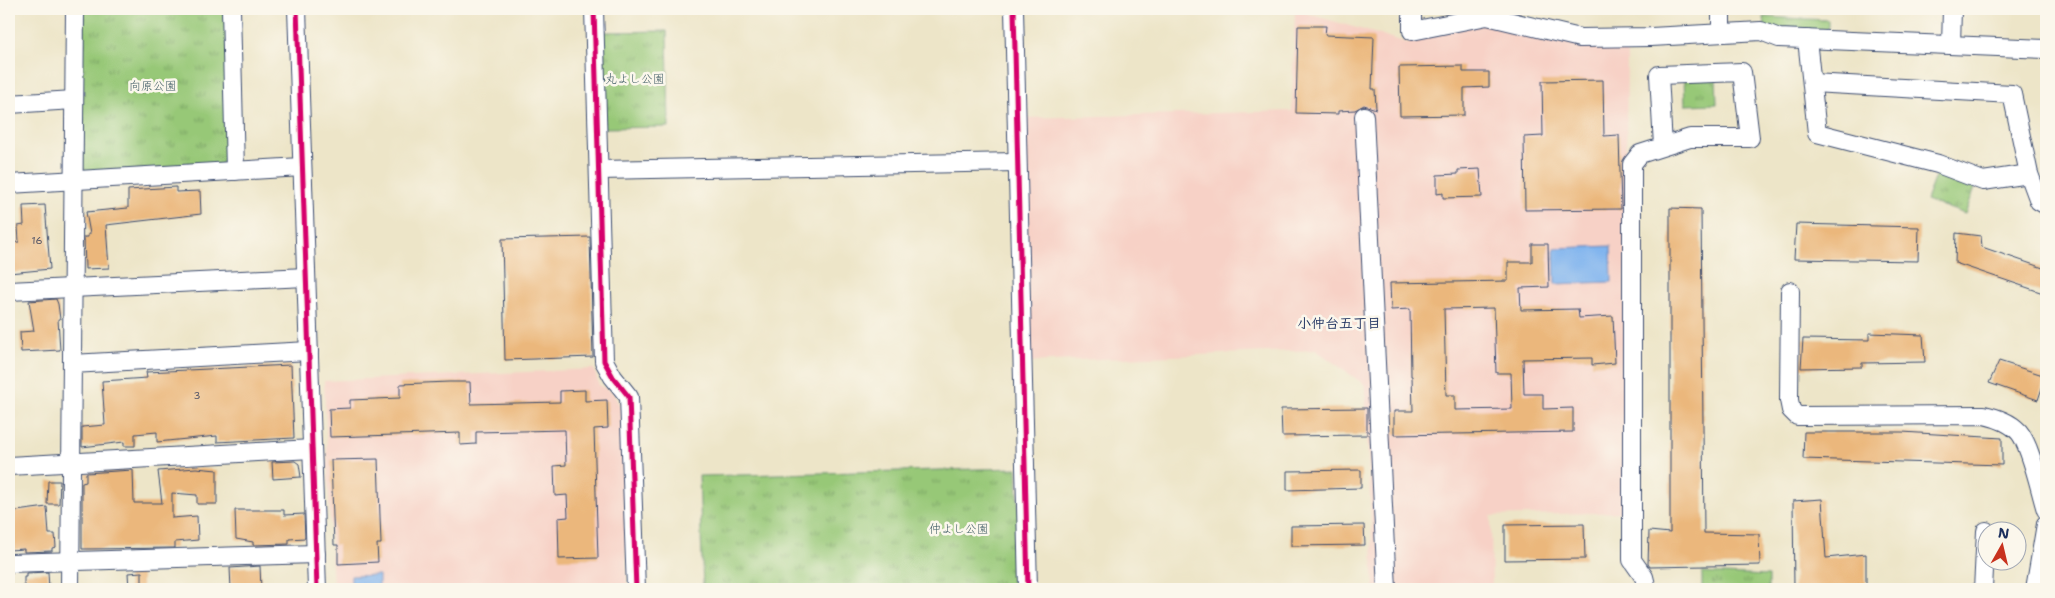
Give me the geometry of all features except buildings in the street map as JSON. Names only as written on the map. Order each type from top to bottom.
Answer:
[{"type":"street","points":[[70,589],[75,9]]},
{"type":"street","points":[[230,9],[235,171]]},
{"type":"street","points":[[297,9],[317,589]]},
{"type":"street","points":[[594,9],[604,362],[629,397],[636,589]]},
{"type":"street","points":[[1014,9],[1028,589]]},
{"type":"street","points":[[1412,9],[1412,31],[1495,12],[1580,38],[1652,37],[1761,31],[1779,38],[2046,49]]},
{"type":"street","points":[[1721,9],[1721,32]]},
{"type":"street","points":[[1951,45],[1952,9]]},
{"type":"street","points":[[1807,39],[1817,133],[1938,164],[1983,181],[2029,174]]},
{"type":"street","points":[[1647,589],[1644,578],[1632,560],[1632,164],[1640,154],[1690,138],[1750,138],[1742,72],[1659,76],[1663,146]]},
{"type":"street","points":[[1812,83],[2012,94],[2029,174],[2038,201],[2046,205]]},
{"type":"street","points":[[9,104],[74,100]]},
{"type":"street","points":[[1364,116],[1388,589]]},
{"type":"street","points":[[599,170],[1018,162]]},
{"type":"street","points":[[9,184],[302,167]]},
{"type":"street","points":[[9,291],[306,277]]},
{"type":"street","points":[[1790,291],[1789,400],[1791,410],[1797,416],[1984,415],[1999,418],[2020,433],[2026,446],[2046,510]]},
{"type":"street","points":[[72,364],[308,351]]},
{"type":"street","points":[[9,466],[312,449]]},
{"type":"street","points":[[2035,589],[2046,524]]},
{"type":"street","points":[[9,562],[316,554]]},
{"type":"street","points":[[1983,589],[1984,570]]},
{"type":"shaded area","points":[[1295,10],[1408,43],[1474,22],[1627,43],[1624,512],[1491,516],[1492,589],[1374,589],[1365,385],[1316,350],[1029,362],[1024,118],[1292,111]]},
{"type":"shaded area","points":[[594,369],[599,385],[613,393],[622,410],[627,589],[333,589],[324,381]]},
{"type":"green space","name":"向原公園","points":[[88,9],[227,9],[227,157],[219,166],[87,173],[78,165],[81,15]]},
{"type":"green space","points":[[1764,17],[1828,20],[1828,36],[1765,28]]},
{"type":"green space","name":"丸よし公園","points":[[667,31],[669,127],[604,128],[601,32]]},
{"type":"green space","points":[[1716,76],[1717,104],[1685,105],[1684,78]]},
{"type":"green space","points":[[1937,171],[1976,185],[1965,214],[1926,200]]},
{"type":"green space","name":"仲よし公園","points":[[1017,468],[1021,589],[703,589],[699,476]]},
{"type":"green space","points":[[1702,573],[1768,576],[1768,589],[1702,589]]},
{"type":"water","points":[[1611,246],[1612,282],[1555,284],[1554,248]]},
{"type":"water","points":[[379,575],[379,589],[351,589],[351,576]]},
{"type":"cycle path","points":[[297,9],[317,589]]},
{"type":"cycle path","points":[[594,9],[604,361],[613,377],[629,397],[636,589]]},
{"type":"cycle path","points":[[1014,9],[1028,589]]},
{"type":"district","name":"小仲台五丁目","points":[[1339,323]]}]
